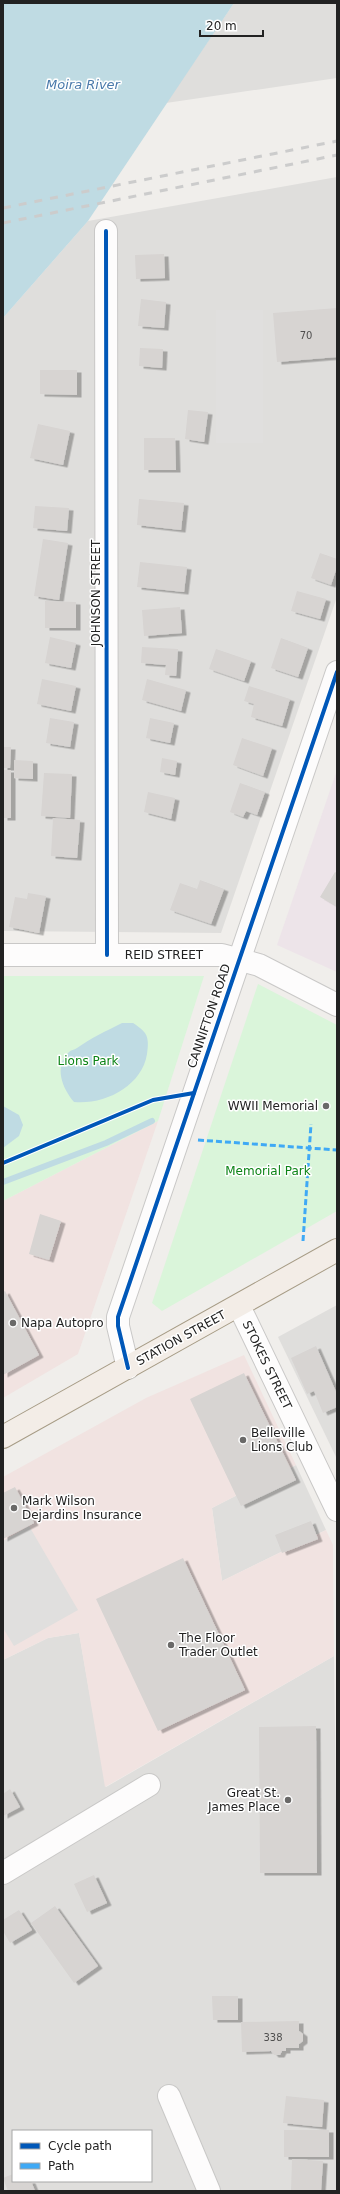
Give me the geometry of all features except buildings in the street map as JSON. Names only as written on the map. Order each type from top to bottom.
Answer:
[{"type":"main road","name":"STATION STREET","points":[[3,1437],[337,1250]]},
{"type":"street","name":"JOHNSON STREET","points":[[106,231],[107,955]]},
{"type":"street","name":"CANNIFTON ROAD","points":[[128,1368],[118,1326],[118,1318],[337,672]]},
{"type":"street","name":"REID STREET","points":[[3,956],[222,955],[239,958],[259,965],[337,1005]]},
{"type":"street","name":"STOKES STREET","points":[[238,1306],[337,1510]]},
{"type":"street","points":[[3,1873],[149,1785]]},
{"type":"street","points":[[169,2096],[209,2191]]},
{"type":"shaded area","points":[[234,3],[337,3],[337,78],[166,103]]},
{"type":"shaded area","points":[[337,177],[337,597],[221,933],[3,931],[3,318],[88,221]]},
{"type":"shaded area","points":[[216,310],[263,310],[263,443],[216,443]]},
{"type":"shaded area","points":[[337,770],[337,972],[277,945]]},
{"type":"shaded area","points":[[158,1121],[78,1354],[3,1398],[3,1201]]},
{"type":"shaded area","points":[[337,1305],[337,1459],[278,1337]]},
{"type":"shaded area","points":[[244,1355],[296,1465],[212,1508],[222,1581],[326,1530],[333,1545],[334,1656],[105,1787],[79,1633],[48,1638],[3,1660],[3,1477],[146,1398]]},
{"type":"shaded area","points":[[296,1465],[326,1530],[222,1581],[212,1508]]},
{"type":"shaded area","points":[[29,1526],[78,1610],[14,1646],[3,1628],[3,1541]]},
{"type":"shaded area","points":[[79,1633],[106,1787],[334,1656],[337,1887],[337,2191],[3,2191],[3,1660],[48,1638]]},
{"type":"green space","name":"Lions Park","points":[[3,976],[204,976],[158,1121],[3,1201]]},
{"type":"green space","name":"Memorial Park","points":[[258,984],[337,1025],[337,1211],[162,1311],[152,1303]]},
{"type":"water","name":"Moira River","points":[[3,3],[234,3],[88,221],[3,318]]},
{"type":"water","points":[[122,1023],[133,1023],[144,1032],[147,1038],[147,1054],[144,1065],[138,1075],[130,1084],[109,1097],[86,1102],[74,1102],[66,1091],[61,1078],[61,1064],[64,1058],[70,1051]]},
{"type":"water","points":[[3,1106],[19,1115],[23,1125],[19,1136],[3,1148]]},
{"type":"waterway","points":[[3,1182],[106,1143],[152,1121]]},
{"type":"railway","points":[[3,208],[337,141]]},
{"type":"railway","points":[[3,223],[337,155]]},
{"type":"marked path","points":[[303,1241],[311,1124]]},
{"type":"marked path","points":[[198,1140],[337,1150]]},
{"type":"cycle path","points":[[106,231],[107,955]]},
{"type":"cycle path","points":[[128,1368],[118,1326],[118,1317],[337,672]]},
{"type":"cycle path","points":[[3,1163],[153,1100],[194,1093]]},
{"type":"place","name":"WWII Memorial","points":[[326,1106]]},
{"type":"place","name":"Napa Autopro","points":[[13,1323]]},
{"type":"place","name":"Belleville Lions Club","points":[[243,1440]]},
{"type":"place","name":"Mark Wilson Dejardins Insurance","points":[[14,1508]]},
{"type":"place","name":"The Floor Trader Outlet","points":[[171,1645]]},
{"type":"place","name":"Great St. James Place","points":[[288,1800]]}]
